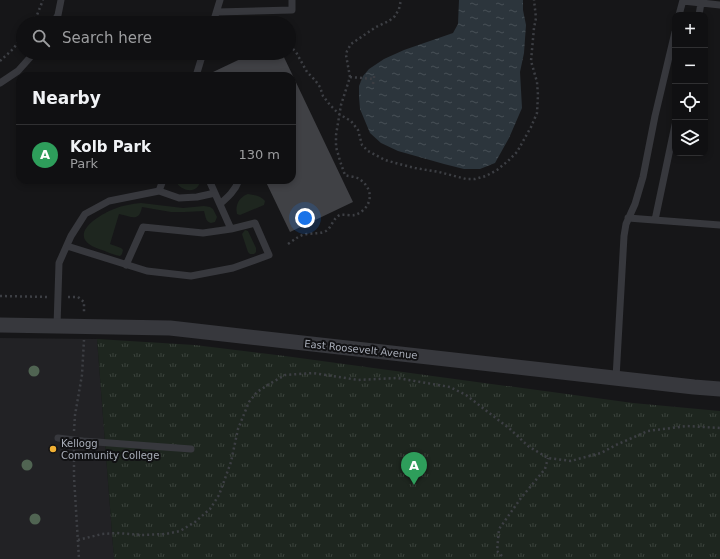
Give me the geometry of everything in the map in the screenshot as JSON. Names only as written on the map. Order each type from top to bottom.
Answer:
[{"type":"street","name":"East Roosevelt Avenue","points":[[0,325],[170,328],[720,389]]},
{"type":"lane","points":[[57,16],[61,0]]},
{"type":"lane","points":[[215,16],[220,0]]},
{"type":"lane","points":[[216,12],[292,10],[292,0]]},
{"type":"lane","points":[[680,12],[683,1],[720,5]]},
{"type":"lane","points":[[700,12],[701,3]]},
{"type":"lane","points":[[616,378],[624,236],[626,224],[635,204],[643,177],[655,116],[672,45]]},
{"type":"lane","points":[[16,72],[28,60]]},
{"type":"lane","points":[[197,72],[201,60]]},
{"type":"lane","points":[[0,83],[16,72]]},
{"type":"lane","points":[[655,220],[672,140]]},
{"type":"lane","points":[[159,191],[162,184]]},
{"type":"lane","points":[[211,184],[231,229]]},
{"type":"lane","points":[[220,204],[232,194],[238,184]]},
{"type":"lane","points":[[57,326],[59,263],[71,236],[85,214],[109,202],[159,191],[179,198],[197,197],[215,193]]},
{"type":"lane","points":[[628,218],[720,225]]},
{"type":"lane","points":[[67,246],[147,272],[192,276],[233,268],[269,255],[255,223],[231,229],[202,233],[143,227],[126,265]]},
{"type":"lane","points":[[58,438],[191,450]]},
{"type":"path","points":[[36,16],[43,0]]},
{"type":"path","points":[[288,244],[301,235],[323,232],[328,229],[340,215],[354,215],[366,209],[369,204],[370,194],[366,186],[362,180],[356,177],[349,177],[345,174],[336,147],[339,114],[350,77],[346,51],[351,44],[376,27],[390,21],[399,9],[401,0]]},
{"type":"path","points":[[296,54],[307,72],[320,87],[323,96],[330,105],[339,114],[351,121],[358,130],[362,145],[368,151],[385,160],[415,168],[466,179],[475,179],[486,176],[496,170],[517,152],[531,128],[537,113],[537,82],[532,61],[536,18],[534,0]]},
{"type":"path","points":[[0,61],[16,45]]},
{"type":"path","points":[[373,84],[374,74]]},
{"type":"path","points":[[350,77],[374,79]]},
{"type":"path","points":[[0,296],[78,297],[84,302],[82,375],[74,440],[74,477],[79,559]]},
{"type":"path","points":[[78,540],[102,534],[166,534],[180,531],[195,522],[210,509],[219,495],[230,462],[238,429],[249,402],[257,392],[285,375],[314,373],[358,380],[397,378],[450,387],[466,395],[510,429],[528,446],[548,458],[571,461],[601,453],[648,431],[687,426],[720,428]]},
{"type":"path","points":[[502,556],[497,551],[499,529],[521,498],[545,469],[548,458]]},
{"type":"shaded area","name":"Kellogg Community College","points":[[0,338],[97,339],[114,559],[0,559]]},
{"type":"green space","points":[[177,184],[199,184],[193,190],[181,187]]},
{"type":"green space","points":[[248,194],[262,198],[265,201],[264,205],[240,215],[237,214],[238,202],[242,197]]},
{"type":"green space","points":[[141,203],[183,208],[204,206],[210,207],[213,209],[217,217],[215,222],[211,223],[207,220],[204,211],[171,212],[142,207],[141,212],[137,217],[119,214],[110,244],[123,250],[120,256],[99,249],[89,244],[84,239],[84,233],[87,227],[99,217],[107,212],[121,207]]},
{"type":"green space","points":[[245,230],[248,231],[256,248],[256,252],[254,254],[250,254],[248,252],[242,234]]},
{"type":"green space","points":[[97,339],[195,345],[633,403],[720,411],[720,559],[114,559]]},
{"type":"water","points":[[459,0],[523,0],[526,25],[524,53],[520,72],[522,108],[509,138],[495,163],[480,169],[464,169],[444,164],[398,151],[381,143],[370,133],[360,109],[359,86],[363,76],[369,69],[384,59],[404,50],[453,33],[458,24]]},
{"type":"building","points":[[238,60],[285,60],[291,72],[213,72]]},
{"type":"building","points":[[296,82],[353,202],[290,232],[267,184],[296,184]]},
{"type":"place","name":"Kellogg Community College","points":[[53,449]]},
{"type":"place","name":"Kolb Park","points":[[414,485]]}]
